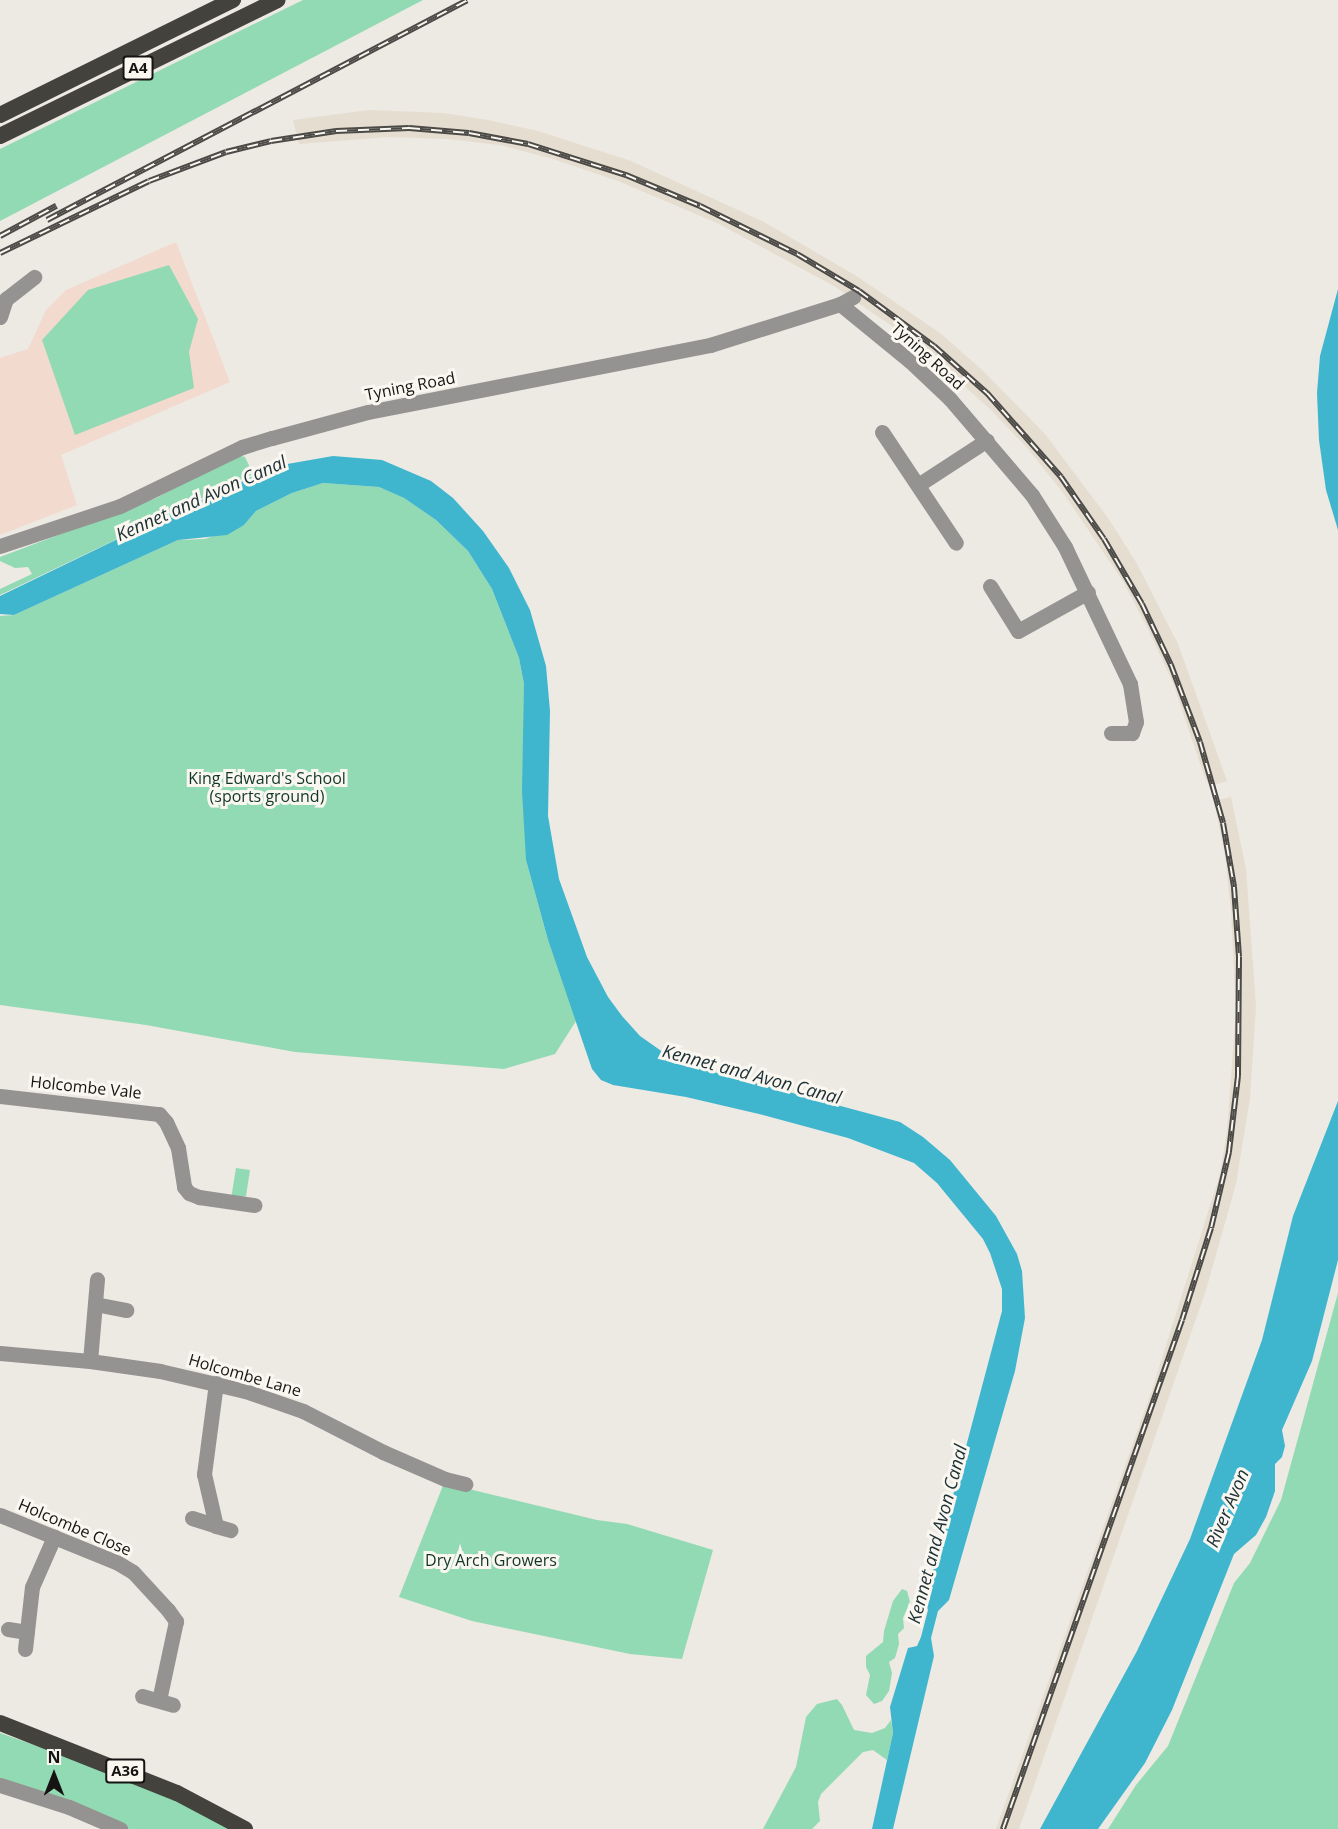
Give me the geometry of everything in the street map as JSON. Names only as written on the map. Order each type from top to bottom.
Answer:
[{"type":"highway","name":"A4","points":[[0,115],[233,0]]},
{"type":"highway","name":"A4","points":[[0,136],[277,0]]},
{"type":"highway","name":"A36","points":[[0,1723],[177,1793],[245,1829]]},
{"type":"street","points":[[0,317],[6,299],[33,278]]},
{"type":"street","name":"Tyning Road","points":[[0,546],[120,506],[242,447],[272,438],[369,411],[710,345],[846,300],[951,399],[1032,495],[1065,546],[1130,684],[1136,722],[1132,733],[1111,733]]},
{"type":"street","points":[[882,432],[956,543]]},
{"type":"street","points":[[918,485],[987,440]]},
{"type":"street","points":[[990,586],[1018,631],[1088,592]]},
{"type":"street","name":"Holcombe Vale","points":[[0,1096],[159,1114],[166,1122],[178,1148],[184,1187],[189,1193],[200,1197],[254,1205]]},
{"type":"street","points":[[90,1361],[97,1279]]},
{"type":"street","points":[[94,1304],[126,1310]]},
{"type":"street","name":"Holcombe Lane","points":[[0,1353],[90,1361],[216,1383],[303,1411],[383,1452],[445,1479],[465,1484]]},
{"type":"street","points":[[192,1518],[223,1528],[204,1474],[216,1383]]},
{"type":"street","name":"Holcombe Close","points":[[0,1515],[133,1572],[176,1621],[166,1702],[142,1696]]},
{"type":"street","points":[[25,1649],[32,1587],[54,1537]]},
{"type":"street","points":[[8,1629],[27,1632]]},
{"type":"street","points":[[0,1785],[69,1807],[120,1829]]},
{"type":"shaded area","points":[[369,110],[444,113],[488,120],[538,131],[631,161],[764,222],[858,277],[940,333],[981,369],[1045,434],[1108,518],[1136,562],[1178,644],[1227,781],[1210,786],[1205,778],[1173,683],[1148,629],[1124,583],[1064,494],[1028,449],[991,410],[919,345],[834,286],[717,223],[618,181],[553,159],[499,145],[448,139],[389,137],[299,144],[293,120]]},
{"type":"shaded area","points":[[176,242],[230,382],[61,455],[77,505],[0,535],[0,358],[28,349],[46,310],[66,290]]},
{"type":"shaded area","points":[[1231,797],[1246,869],[1256,1006],[1250,1098],[1236,1184],[1206,1290],[1019,1829],[996,1829],[1152,1390],[1220,1174],[1227,1131],[1236,1009],[1231,911],[1225,855],[1214,801]]},
{"type":"green space","points":[[303,0],[423,0],[0,221],[0,149]]},
{"type":"green space","points":[[169,265],[198,319],[189,352],[194,388],[75,435],[42,340],[88,290]]},
{"type":"green space","points":[[237,455],[245,457],[253,474],[0,595],[0,589],[32,574],[28,567],[15,568],[0,561],[0,557],[156,498]]},
{"type":"green space","name":"King Edward's School (sports ground)","points":[[323,483],[379,487],[404,498],[436,520],[468,551],[492,589],[519,658],[524,684],[526,860],[548,940],[576,1021],[555,1054],[504,1069],[295,1052],[146,1025],[0,1005],[0,616],[14,615],[178,540],[205,539],[244,525],[256,511],[292,493]]},
{"type":"green space","points":[[236,1168],[250,1170],[246,1196],[231,1199]]},
{"type":"green space","points":[[1338,1293],[1338,1829],[1108,1829],[1136,1785],[1168,1746],[1234,1583],[1250,1563],[1281,1500]]},
{"type":"green space","name":"Dry Arch Growers","points":[[444,1483],[597,1520],[627,1524],[713,1550],[682,1659],[630,1654],[472,1621],[399,1597]]},
{"type":"green space","points":[[902,1589],[907,1591],[910,1602],[903,1618],[904,1628],[898,1634],[899,1644],[895,1658],[889,1662],[892,1673],[889,1691],[882,1701],[874,1704],[866,1695],[870,1675],[866,1667],[866,1656],[883,1642],[893,1601]]},
{"type":"green space","points":[[837,1699],[854,1730],[872,1733],[885,1728],[891,1720],[893,1733],[887,1760],[873,1750],[863,1752],[821,1794],[818,1802],[820,1821],[812,1829],[763,1829],[796,1767],[806,1717],[817,1704]]},
{"type":"green space","points":[[0,1733],[80,1761],[193,1807],[230,1829],[130,1829],[68,1802],[0,1781]]},
{"type":"water","points":[[1338,289],[1338,530],[1326,490],[1319,440],[1317,393],[1320,356]]},
{"type":"water","points":[[333,456],[382,460],[431,481],[453,498],[483,531],[509,568],[530,610],[546,666],[550,711],[548,816],[559,879],[587,957],[608,997],[622,1016],[640,1036],[677,1062],[900,1122],[923,1137],[950,1160],[996,1216],[1017,1254],[1022,1271],[1025,1318],[1015,1371],[949,1600],[938,1611],[931,1638],[934,1656],[893,1829],[872,1829],[893,1733],[890,1707],[908,1648],[917,1646],[921,1637],[928,1610],[925,1601],[1002,1311],[1002,1289],[983,1239],[937,1183],[914,1163],[848,1138],[759,1114],[686,1097],[613,1085],[601,1080],[592,1069],[548,940],[526,860],[522,791],[524,684],[519,658],[492,589],[468,551],[436,520],[404,498],[379,487],[323,483],[292,493],[256,511],[244,525],[227,535],[178,540],[14,615],[0,614],[0,596],[155,521],[276,466]]},
{"type":"water","name":"River Avon","points":[[1338,1101],[1338,1260],[1312,1361],[1282,1430],[1285,1446],[1282,1457],[1275,1464],[1275,1491],[1266,1517],[1256,1535],[1234,1554],[1172,1710],[1145,1763],[1098,1829],[1040,1829],[1137,1651],[1190,1539],[1262,1340],[1293,1216]]},
{"type":"railway","points":[[47,220],[467,0]]},
{"type":"railway","points":[[0,253],[149,181],[226,152],[271,141],[336,131],[409,128],[469,133],[528,144],[626,175],[700,206],[797,254],[859,291],[934,346],[987,393],[1061,477],[1104,539],[1142,604],[1171,665],[1200,742],[1223,823],[1234,887],[1239,957],[1238,1076],[1229,1152],[1211,1228],[1182,1320],[1003,1829]]},
{"type":"railway","points":[[0,236],[56,206]]},
{"type":"water label","name":"Kennet and Avon Canal","points":[[201,498]]},
{"type":"water label","name":"Kennet and Avon Canal","points":[[752,1074]]},
{"type":"water label","name":"Kennet and Avon Canal","points":[[937,1534]]}]
